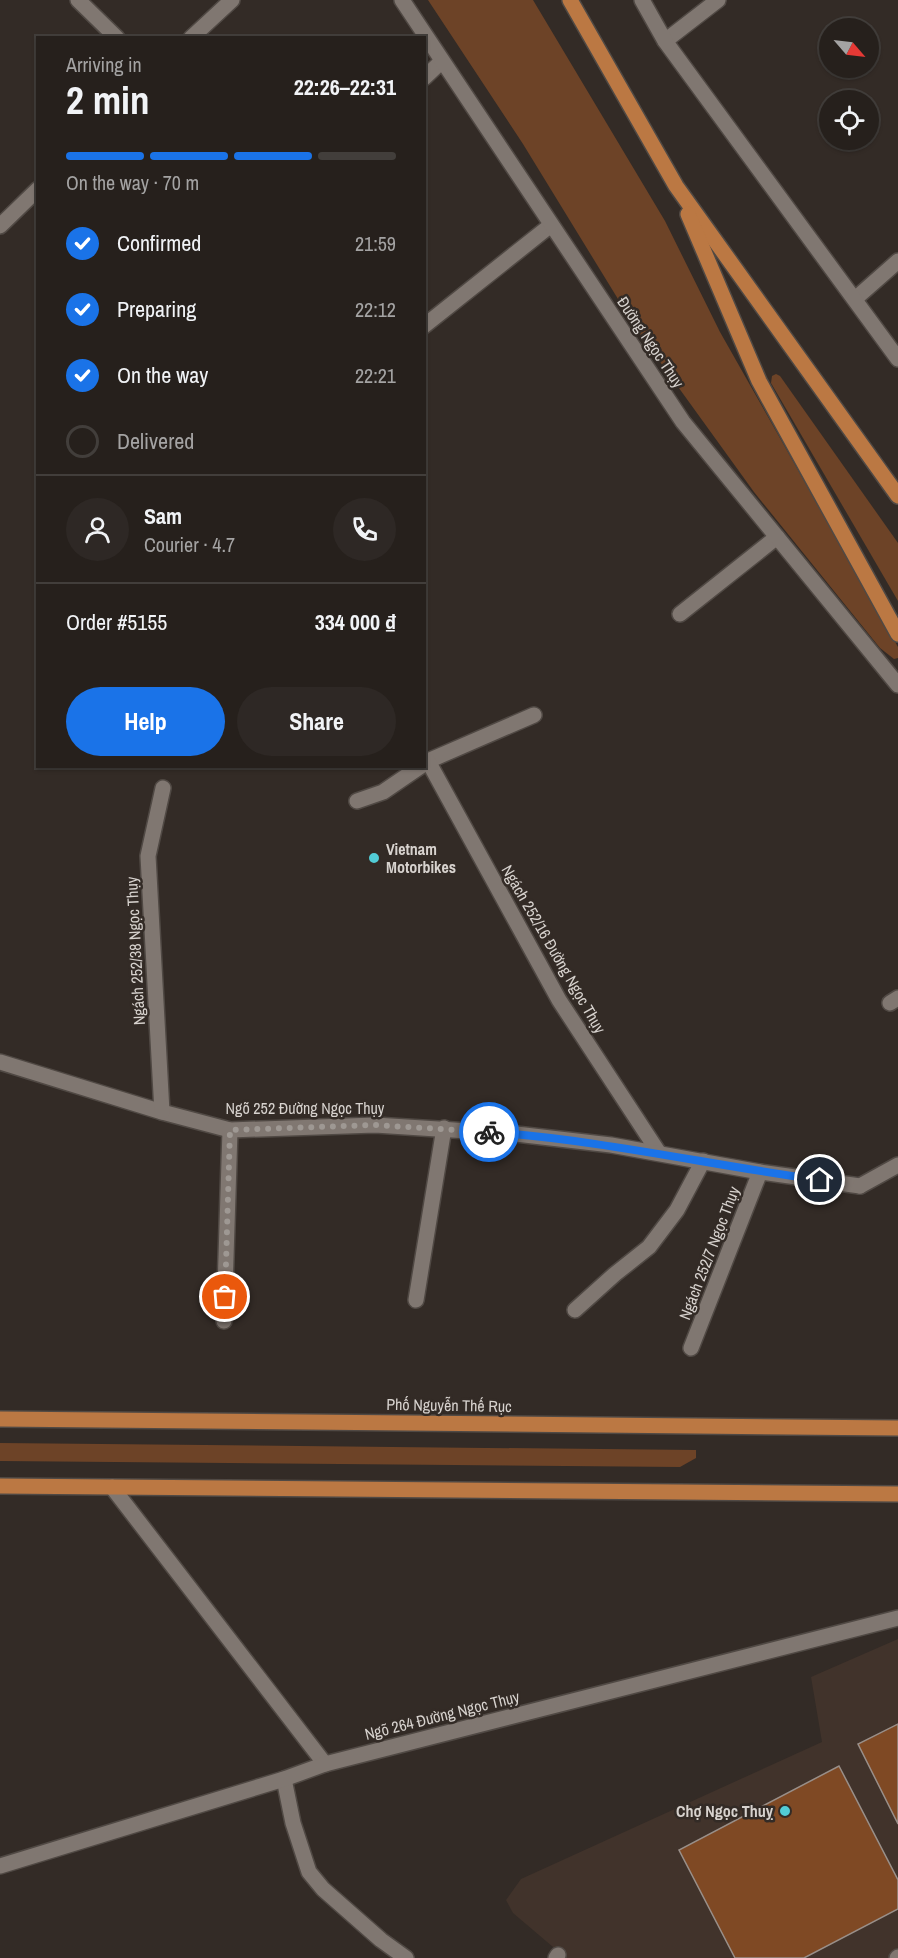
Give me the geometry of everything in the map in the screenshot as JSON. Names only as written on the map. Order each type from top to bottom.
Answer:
[{"type":"main road","points":[[570,0],[676,186],[898,496]]},
{"type":"main road","points":[[676,186],[759,381],[898,634]]},
{"type":"main road","name":"Phố Nguyễn Thế Rục","points":[[0,1419],[898,1428]]},
{"type":"main road","points":[[0,1486],[898,1494]]},
{"type":"street","points":[[78,0],[115,36]]},
{"type":"street","points":[[193,36],[232,0]]},
{"type":"street","name":"Đường Ngọc Thụy","points":[[402,0],[425,36]]},
{"type":"street","points":[[642,0],[665,40],[898,359]]},
{"type":"street","points":[[665,40],[718,0]]},
{"type":"street","name":"Đường Ngọc Thụy","points":[[426,37],[683,422],[898,685]]},
{"type":"street","points":[[426,76],[442,62]]},
{"type":"street","points":[[3,219],[36,191]]},
{"type":"street","points":[[426,324],[551,225]]},
{"type":"street","points":[[855,299],[898,261]]},
{"type":"street","points":[[680,614],[777,537]]},
{"type":"street","points":[[426,763],[534,715]]},
{"type":"street","name":"Ngách 252/16 Đường Ngọc Thụy","points":[[426,767],[559,1000],[659,1153]]},
{"type":"street","points":[[357,801],[383,792],[418,768]]},
{"type":"street","name":"Ngách 252/38 Ngọc Thụy","points":[[162,1112],[148,856],[163,788]]},
{"type":"street","name":"Ngõ 252 Đường Ngọc Thụy","points":[[0,1062],[162,1112],[230,1130],[375,1125],[528,1135],[659,1153],[760,1172],[860,1186],[898,1165]]},
{"type":"street","points":[[416,1300],[444,1128]]},
{"type":"street","points":[[224,1321],[230,1130]]},
{"type":"street","points":[[575,1310],[649,1246],[676,1210],[703,1161]]},
{"type":"street","name":"Ngách 252/7 Ngọc Thụy","points":[[691,1348],[760,1172]]},
{"type":"street","points":[[112,1487],[325,1764]]},
{"type":"street","name":"Ngõ 264 Đường Ngọc Thụy","points":[[0,1866],[284,1779],[325,1764],[898,1618]]},
{"type":"street","points":[[284,1779],[293,1823],[309,1872],[323,1889],[372,1933],[406,1958]]},
{"type":"shaded area","points":[[428,0],[533,0],[665,221],[720,332],[898,647],[898,658],[894,659],[880,648],[754,492],[637,330],[523,144]]},
{"type":"shaded area","points":[[776,374],[780,376],[898,543],[898,601],[771,383],[772,376]]},
{"type":"shaded area","points":[[0,1443],[696,1450],[696,1458],[680,1467],[0,1461]]},
{"type":"shaded area","name":"Chợ Ngọc Thuỵ","points":[[898,1639],[898,1955],[895,1958],[566,1958],[513,1913],[506,1900],[521,1879],[822,1742],[811,1677]]},
{"type":"building","points":[[898,1724],[898,1824],[858,1744]]},
{"type":"building","points":[[839,1766],[898,1880],[898,1909],[804,1958],[735,1958],[679,1850]]},
{"type":"way so far","points":[[225,1297],[230,1130],[375,1125],[489,1132]]},
{"type":"place","name":"Vietnam Motorbikes","points":[[374,858]]},
{"type":"place","name":"Chợ Ngọc Thuỵ","points":[[785,1811]]},
{"type":"route","points":[[489,1132],[611,1145],[760,1172],[820,1180]]}]
